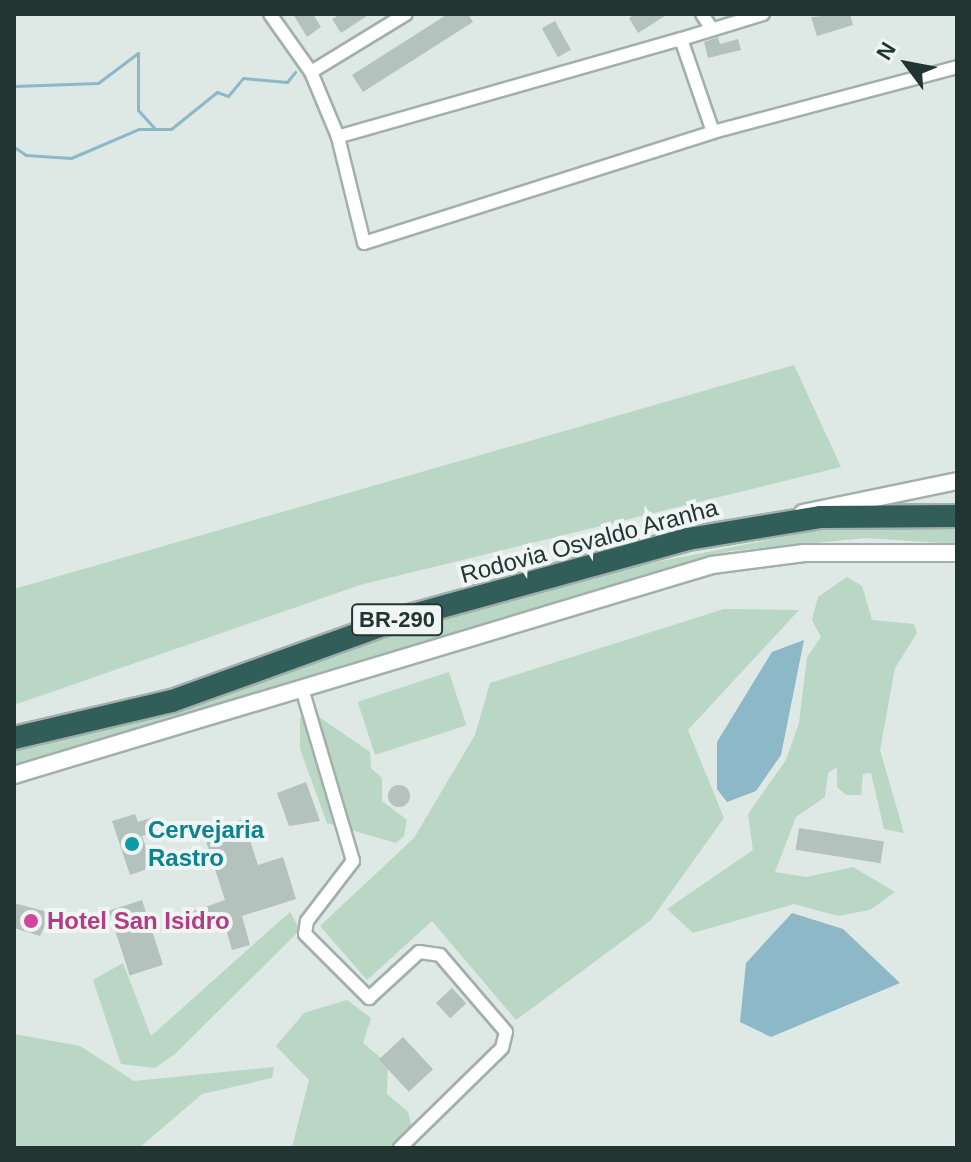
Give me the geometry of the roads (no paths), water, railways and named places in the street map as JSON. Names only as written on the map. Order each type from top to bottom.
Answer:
[{"type":"highway","name":"Rodovia Osvaldo Aranha","points":[[14,738],[172,701],[501,589],[688,539],[785,521],[957,516]]},
{"type":"main road","points":[[785,521],[874,493],[957,481]]},
{"type":"main road","points":[[14,775],[303,692],[712,565],[804,553],[957,553]]},
{"type":"street","points":[[270,14],[311,72],[338,137],[364,243],[713,132],[957,67]]},
{"type":"street","points":[[311,72],[406,14]]},
{"type":"street","points":[[702,14],[711,28]]},
{"type":"street","points":[[338,137],[763,14]]},
{"type":"street","points":[[681,39],[713,132]]},
{"type":"street","points":[[303,692],[353,861],[307,921],[305,934],[369,998],[419,952],[440,955],[506,1032],[494,1057],[400,1148]]},
{"type":"water","points":[[804,640],[781,755],[756,791],[727,802],[717,789],[717,742],[772,652]]},
{"type":"water","points":[[792,913],[843,929],[900,983],[771,1037],[740,1022],[746,963]]},
{"type":"waterway","points":[[14,86],[98,83],[138,53],[138,110],[154,128]]},
{"type":"waterway","points":[[14,147],[26,155],[71,158],[139,129],[171,129],[217,92],[228,96],[243,78],[287,82],[295,72]]},
{"type":"place","name":"Cervejaria Rastro","points":[[132,844]]},
{"type":"place","name":"Hotel San Isidro","points":[[31,921]]}]
